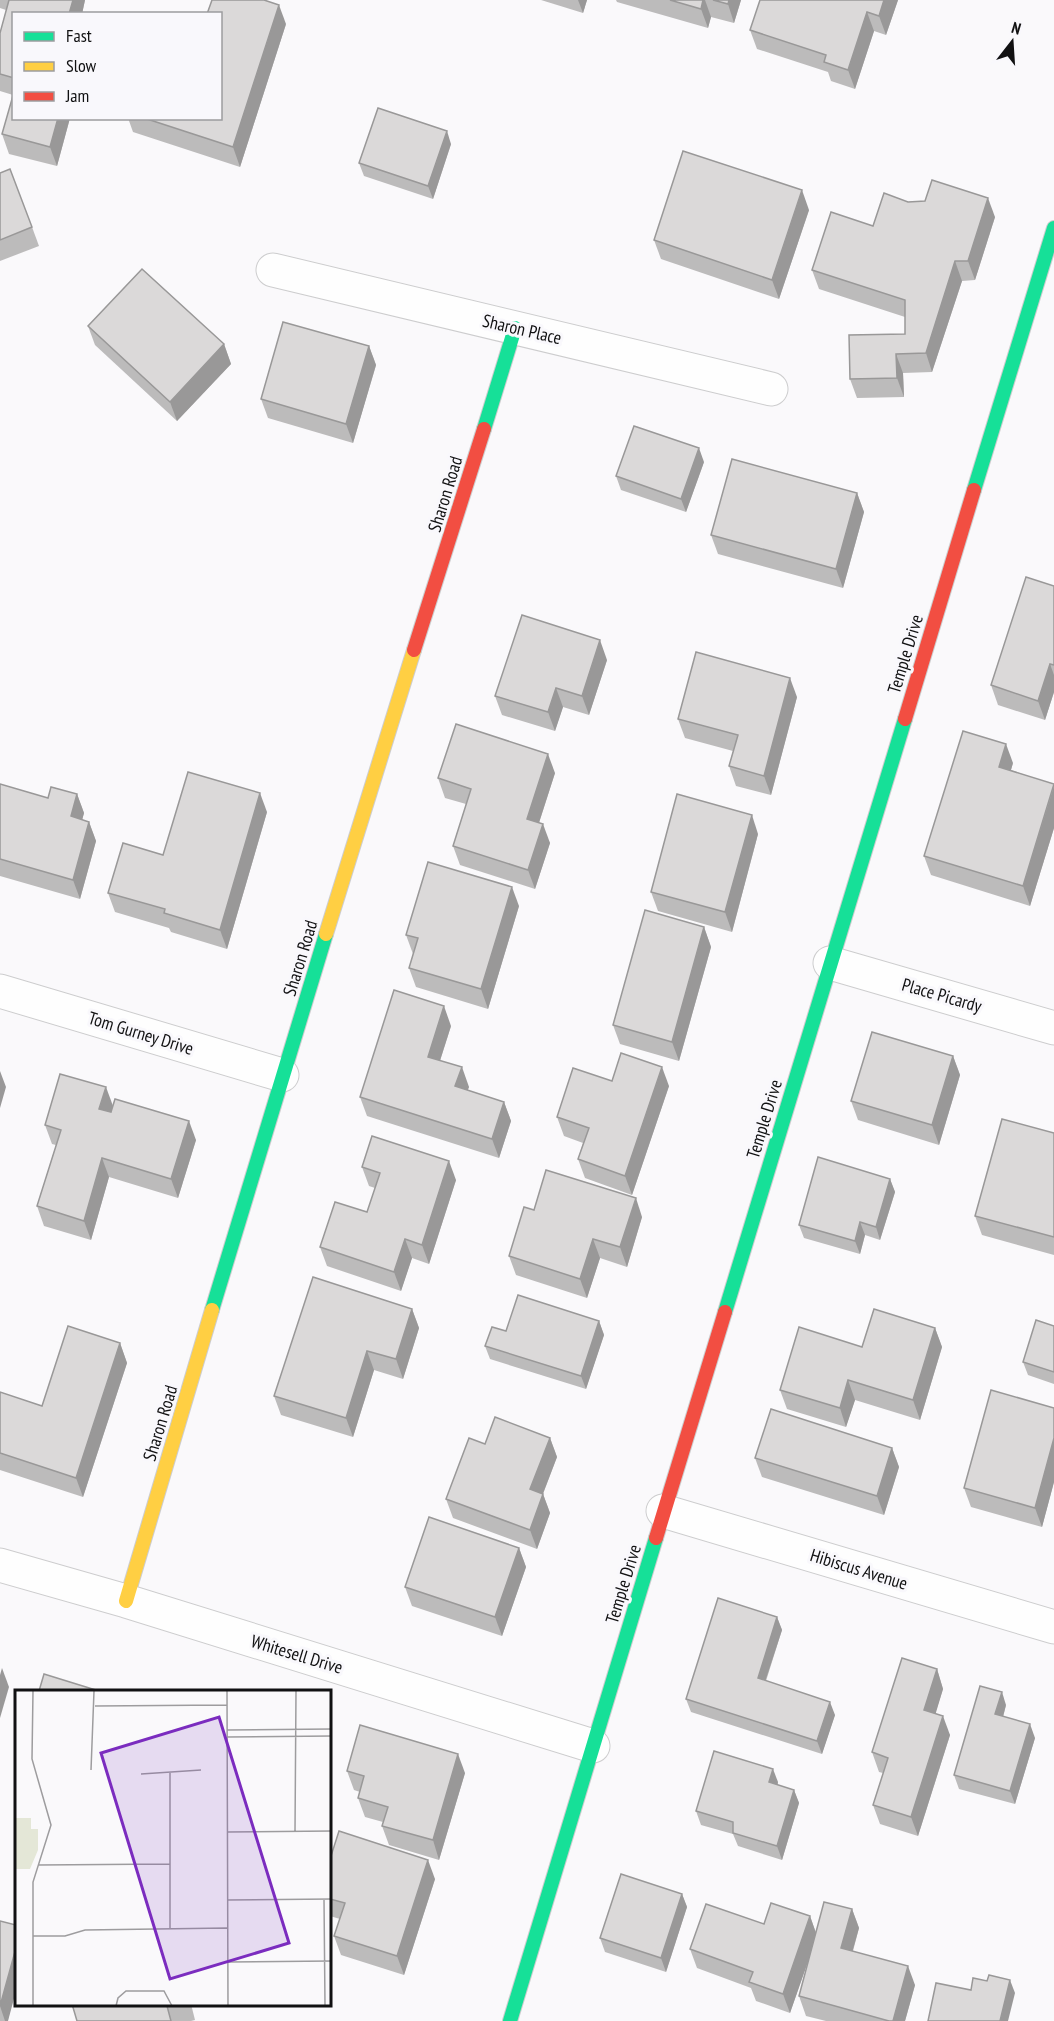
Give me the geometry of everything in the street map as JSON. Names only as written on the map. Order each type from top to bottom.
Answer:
[{"type":"street","name":"Temple Drive","points":[[512,2020],[663,1511],[1054,228]]},
{"type":"street","name":"Sharon Place","points":[[273,270],[771,389]]},
{"type":"street","name":"Sharon Road","points":[[126,1601],[282,1075],[515,328]]},
{"type":"street","name":"Place Picardy","points":[[830,963],[1054,1028]]},
{"type":"street","name":"Tom Gurney Drive","points":[[0,991],[282,1075]]},
{"type":"street","name":"Hibiscus Avenue","points":[[663,1511],[1054,1628]]},
{"type":"street","name":"Whitesell Drive","points":[[0,1565],[126,1601],[593,1746]]},
{"type":"building","points":[[9,0],[73,0],[70,12],[12,12],[12,77],[0,74],[0,33]]},
{"type":"building","points":[[212,0],[264,0],[279,5],[233,147],[150,120],[222,120],[222,12],[208,12]]},
{"type":"building","points":[[670,0],[703,0],[701,9]]},
{"type":"building","points":[[713,0],[729,0],[728,4]]},
{"type":"building","points":[[760,0],[884,0],[879,16],[867,12],[848,70],[824,62],[826,55],[750,30]]},
{"type":"building","points":[[12,99],[12,120],[57,120],[50,147],[2,134]]},
{"type":"building","points":[[378,108],[447,131],[428,186],[359,163]]},
{"type":"building","points":[[683,151],[802,190],[772,280],[654,240]]},
{"type":"building","points":[[10,169],[32,227],[0,240],[0,173]]},
{"type":"building","points":[[932,180],[988,198],[968,261],[955,261],[926,353],[896,354],[897,378],[850,379],[849,335],[905,334],[905,300],[812,270],[831,212],[873,226],[884,193],[908,202],[925,201]]},
{"type":"building","points":[[142,269],[224,344],[170,402],[88,326]]},
{"type":"building","points":[[283,322],[369,346],[346,424],[261,399]]},
{"type":"building","points":[[634,426],[699,448],[681,499],[616,476]]},
{"type":"building","points":[[732,459],[857,493],[836,569],[711,535]]},
{"type":"building","points":[[1026,577],[1054,586],[1054,665],[1050,664],[1038,701],[991,685]]},
{"type":"building","points":[[522,615],[600,640],[582,696],[556,688],[548,712],[495,696]]},
{"type":"building","points":[[696,652],[790,678],[764,776],[729,766],[738,735],[678,719]]},
{"type":"building","points":[[456,724],[548,754],[527,819],[543,824],[528,870],[453,846],[471,789],[438,778]]},
{"type":"building","points":[[963,731],[1006,744],[999,767],[1054,784],[1023,886],[924,856]]},
{"type":"building","points":[[188,772],[260,793],[220,930],[164,913],[165,909],[108,893],[123,843],[163,855]]},
{"type":"building","points":[[0,784],[48,798],[51,787],[77,794],[71,816],[89,822],[73,880],[0,859]]},
{"type":"building","points":[[677,794],[752,815],[725,912],[651,892]]},
{"type":"building","points":[[428,862],[512,887],[481,989],[409,968],[418,938],[406,935]]},
{"type":"building","points":[[645,910],[704,927],[672,1042],[613,1025]]},
{"type":"building","points":[[394,990],[444,1006],[428,1057],[462,1067],[455,1086],[504,1102],[492,1139],[360,1097]]},
{"type":"building","points":[[872,1032],[953,1056],[932,1125],[851,1101]]},
{"type":"building","points":[[621,1053],[662,1067],[625,1176],[578,1159],[589,1128],[557,1117],[573,1068],[612,1081]]},
{"type":"building","points":[[60,1074],[106,1087],[99,1109],[111,1112],[115,1099],[189,1121],[171,1179],[102,1158],[84,1221],[37,1206],[61,1130],[45,1125]]},
{"type":"building","points":[[1002,1119],[1054,1133],[1054,1237],[975,1216]]},
{"type":"building","points":[[372,1136],[449,1161],[422,1245],[405,1239],[394,1272],[320,1247],[335,1202],[367,1212],[380,1173],[362,1167]]},
{"type":"building","points":[[818,1157],[890,1179],[876,1227],[860,1222],[855,1241],[799,1225]]},
{"type":"building","points":[[546,1170],[636,1198],[620,1247],[593,1239],[580,1279],[509,1256],[524,1207],[534,1210]]},
{"type":"building","points":[[313,1277],[412,1309],[396,1359],[367,1351],[346,1418],[274,1396]]},
{"type":"building","points":[[518,1295],[599,1321],[581,1376],[485,1346],[492,1327],[506,1331]]},
{"type":"building","points":[[874,1309],[935,1328],[913,1400],[848,1380],[840,1408],[780,1390],[799,1327],[862,1347]]},
{"type":"building","points":[[1036,1320],[1054,1326],[1054,1372],[1023,1362]]},
{"type":"building","points":[[68,1326],[120,1343],[76,1478],[0,1453],[0,1392],[42,1406]]},
{"type":"building","points":[[991,1390],[1054,1408],[1054,1438],[1035,1508],[964,1488]]},
{"type":"building","points":[[771,1409],[892,1448],[877,1496],[755,1458]]},
{"type":"building","points":[[495,1417],[550,1438],[530,1489],[543,1494],[530,1530],[446,1499],[469,1438],[485,1444]]},
{"type":"building","points":[[429,1517],[519,1548],[495,1617],[405,1587]]},
{"type":"building","points":[[718,1598],[777,1617],[758,1678],[830,1702],[817,1741],[686,1699]]},
{"type":"building","points":[[902,1658],[937,1669],[924,1710],[943,1716],[911,1817],[873,1805],[888,1758],[872,1752]]},
{"type":"building","points":[[44,1674],[96,1690],[39,1690]]},
{"type":"building","points":[[980,1686],[1002,1692],[995,1714],[1030,1724],[1010,1791],[954,1775]]},
{"type":"building","points":[[360,1725],[458,1754],[433,1840],[382,1826],[388,1807],[358,1798],[364,1776],[347,1771]]},
{"type":"building","points":[[714,1751],[773,1769],[769,1782],[794,1790],[777,1846],[733,1833],[733,1822],[696,1811]]},
{"type":"building","points":[[339,1831],[428,1860],[397,1956],[334,1936],[345,1903],[332,1900],[332,1853]]},
{"type":"building","points":[[621,1874],[682,1894],[661,1958],[600,1938]]},
{"type":"building","points":[[824,1902],[852,1909],[841,1948],[908,1966],[893,2021],[799,1996]]},
{"type":"building","points":[[771,1903],[810,1916],[783,1994],[749,1982],[753,1972],[690,1949],[706,1904],[764,1924]]},
{"type":"building","points":[[0,1921],[15,1925],[15,1952],[0,2006]]},
{"type":"building","points":[[989,1975],[1010,1980],[1000,2021],[928,2021],[936,1983],[971,1990],[973,1978],[987,1981]]},
{"type":"building","points":[[73,2006],[167,2006],[171,2021],[77,2021]]},
{"type":"traffic: fast","points":[[974,490],[1054,228]]},
{"type":"traffic: fast","points":[[484,429],[515,328]]},
{"type":"traffic: fast","points":[[725,1312],[905,719]]},
{"type":"traffic: fast","points":[[212,1310],[326,934]]},
{"type":"traffic: fast","points":[[510,2021],[656,1538]]},
{"type":"traffic: slow","points":[[326,934],[414,650]]},
{"type":"traffic: slow","points":[[126,1601],[212,1310]]},
{"type":"traffic: jam","points":[[414,650],[484,429]]},
{"type":"traffic: jam","points":[[905,719],[974,490]]},
{"type":"traffic: jam","points":[[656,1538],[725,1312]]}]
